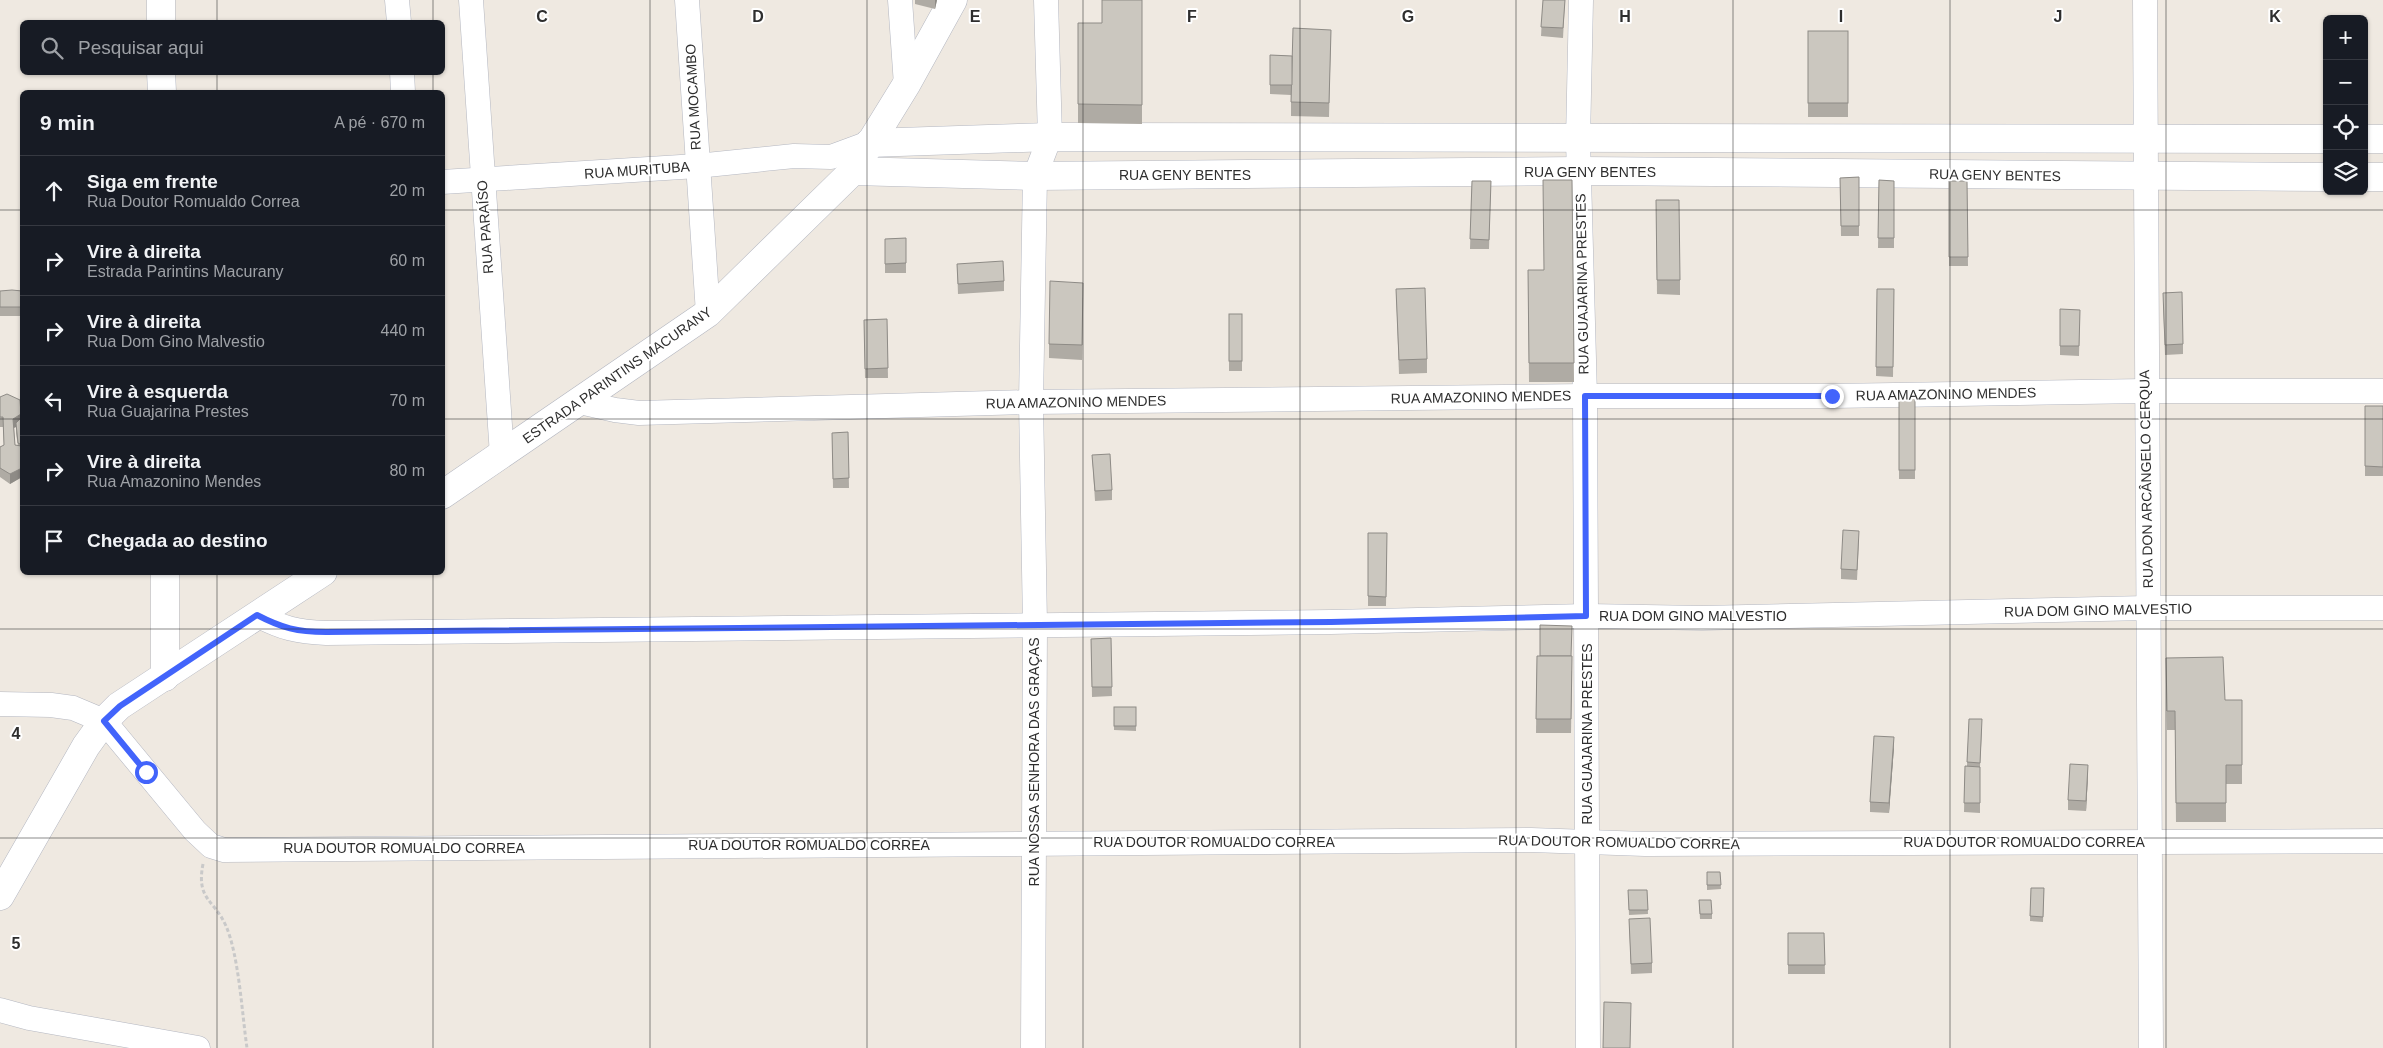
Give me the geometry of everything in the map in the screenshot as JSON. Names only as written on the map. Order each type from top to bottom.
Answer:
[{"type":"street","points":[[161,0],[161,20]]},
{"type":"street","points":[[397,0],[399,20]]},
{"type":"street","name":"RUA PARAÍSO","points":[[471,0],[502,455]]},
{"type":"street","name":"RUA MOCAMBO","points":[[687,0],[708,314]]},
{"type":"street","points":[[900,0],[906,85]]},
{"type":"street","name":"ESTRADA PARINTINS MACURANY","points":[[445,492],[708,314],[842,164],[869,144],[906,85],[953,0]]},
{"type":"street","name":"RUA NOSSA SENHORA DAS GRAÇAS","points":[[1033,1048],[1035,624],[1031,402],[1035,176],[1050,137],[1046,0]]},
{"type":"street","name":"RUA GUAJARINA PRESTES","points":[[1581,0],[1578,140],[1585,396],[1588,1048]]},
{"type":"street","name":"RUA DON ARCÂNGELO CERQUA","points":[[2144,0],[2147,138],[2145,177],[2145,391],[2151,1048]]},
{"type":"street","points":[[161,75],[162,90]]},
{"type":"street","points":[[402,75],[403,90]]},
{"type":"street","points":[[869,144],[1050,137],[1578,140],[2323,139]]},
{"type":"street","points":[[2368,139],[2383,139]]},
{"type":"street","name":"RUA MURITUBA","points":[[445,182],[697,166],[794,156],[842,164]]},
{"type":"street","name":"RUA GENY BENTES","points":[[842,164],[1035,176],[1580,171],[2323,177]]},
{"type":"street","points":[[2368,177],[2383,177]]},
{"type":"street","name":"RUA AMAZONINO MENDES","points":[[580,402],[639,413],[1031,402],[1585,396],[1832,396],[2145,391],[2383,391]]},
{"type":"street","points":[[165,575],[165,677]]},
{"type":"street","points":[[0,896],[86,746],[104,721],[120,706],[318,575]]},
{"type":"street","name":"RUA DOM GINO MALVESTIO","points":[[257,615],[282,628],[301,632],[326,632],[1586,616],[1702,618],[2147,608],[2383,608]]},
{"type":"street","points":[[0,704],[51,705],[73,708],[104,721],[195,832],[211,846]]},
{"type":"street","name":"RUA DOUTOR ROMUALDO CORREA","points":[[211,846],[234,850],[1521,840],[1655,844],[2383,841]]},
{"type":"street","points":[[0,1010],[29,1018],[198,1048]]},
{"type":"path","points":[[211,846],[202,866],[201,890],[226,925],[233,953],[247,1048]]},
{"type":"building","points":[[1102,0],[1142,0],[1142,105],[1078,104],[1078,23],[1102,23]]},
{"type":"building","points":[[1543,0],[1565,0],[1563,28],[1541,27]]},
{"type":"building","points":[[1293,28],[1331,30],[1329,103],[1291,102]]},
{"type":"building","points":[[1808,31],[1848,31],[1848,103],[1808,103]]},
{"type":"building","points":[[1270,55],[1292,56],[1292,85],[1270,85]]},
{"type":"building","points":[[1859,177],[1859,226],[1841,226],[1840,178]]},
{"type":"building","points":[[1543,180],[1572,180],[1574,363],[1529,363],[1528,270],[1544,270]]},
{"type":"building","points":[[1879,180],[1894,181],[1894,238],[1878,238]]},
{"type":"building","points":[[1472,181],[1491,181],[1489,240],[1470,239]]},
{"type":"building","points":[[1949,181],[1967,181],[1968,257],[1949,257]]},
{"type":"building","points":[[1656,200],[1679,200],[1680,280],[1657,280]]},
{"type":"building","points":[[906,238],[906,263],[885,264],[885,239]]},
{"type":"building","points":[[1003,261],[1004,281],[958,284],[957,264]]},
{"type":"building","points":[[1050,281],[1083,283],[1082,345],[1049,344]]},
{"type":"building","points":[[1425,288],[1427,359],[1399,360],[1396,289]]},
{"type":"building","points":[[1877,289],[1894,289],[1893,367],[1876,367]]},
{"type":"building","points":[[0,291],[20,291],[20,307],[0,307]]},
{"type":"building","points":[[2182,292],[2183,344],[2165,345],[2163,293]]},
{"type":"building","points":[[2060,309],[2080,310],[2079,346],[2060,346]]},
{"type":"building","points":[[1229,314],[1242,314],[1242,361],[1229,361]]},
{"type":"building","points":[[887,319],[888,368],[865,369],[864,320]]},
{"type":"building","points":[[7,394],[20,400],[20,415],[13,419],[15,445],[20,446],[20,469],[10,474],[0,468],[0,447],[4,445],[3,417],[0,417],[0,397]]},
{"type":"building","points":[[1899,397],[1915,397],[1915,470],[1899,470]]},
{"type":"building","points":[[2365,406],[2383,406],[2383,467],[2365,466]]},
{"type":"building","points":[[20,419],[20,444],[18,443],[16,423]]},
{"type":"building","points":[[848,432],[849,478],[833,479],[832,433]]},
{"type":"building","points":[[1110,454],[1112,490],[1095,491],[1092,455]]},
{"type":"building","points":[[1843,530],[1859,531],[1857,570],[1841,569]]},
{"type":"building","points":[[1368,533],[1387,533],[1386,597],[1368,596]]},
{"type":"building","points":[[1540,625],[1572,626],[1571,656],[1540,656]]},
{"type":"building","points":[[1111,638],[1112,687],[1092,687],[1091,639]]},
{"type":"building","points":[[1537,656],[1572,656],[1571,719],[1536,719]]},
{"type":"building","points":[[2223,657],[2225,700],[2242,700],[2242,765],[2226,765],[2226,803],[2176,803],[2175,711],[2167,711],[2166,658]]},
{"type":"building","points":[[1114,707],[1136,707],[1136,726],[1114,726]]},
{"type":"building","points":[[1969,719],[1982,719],[1980,763],[1967,762]]},
{"type":"building","points":[[1874,736],[1894,737],[1889,803],[1870,802]]},
{"type":"building","points":[[2070,764],[2088,765],[2086,801],[2068,800]]},
{"type":"building","points":[[1965,766],[1980,767],[1980,803],[1964,803]]},
{"type":"building","points":[[1707,872],[1720,872],[1721,885],[1707,885]]},
{"type":"building","points":[[2031,888],[2044,888],[2043,917],[2030,916]]},
{"type":"building","points":[[1628,890],[1647,890],[1648,910],[1629,910]]},
{"type":"building","points":[[1699,900],[1711,900],[1712,914],[1700,914]]},
{"type":"building","points":[[1650,918],[1652,963],[1631,964],[1629,919]]},
{"type":"building","points":[[1788,933],[1824,933],[1825,965],[1788,965]]},
{"type":"building","points":[[1604,1002],[1631,1003],[1630,1048],[1603,1048]]},
{"type":"route","points":[[146,772],[104,721],[120,706],[257,615],[282,628],[301,632],[1331,622],[1586,616],[1585,396],[1832,396]]}]
